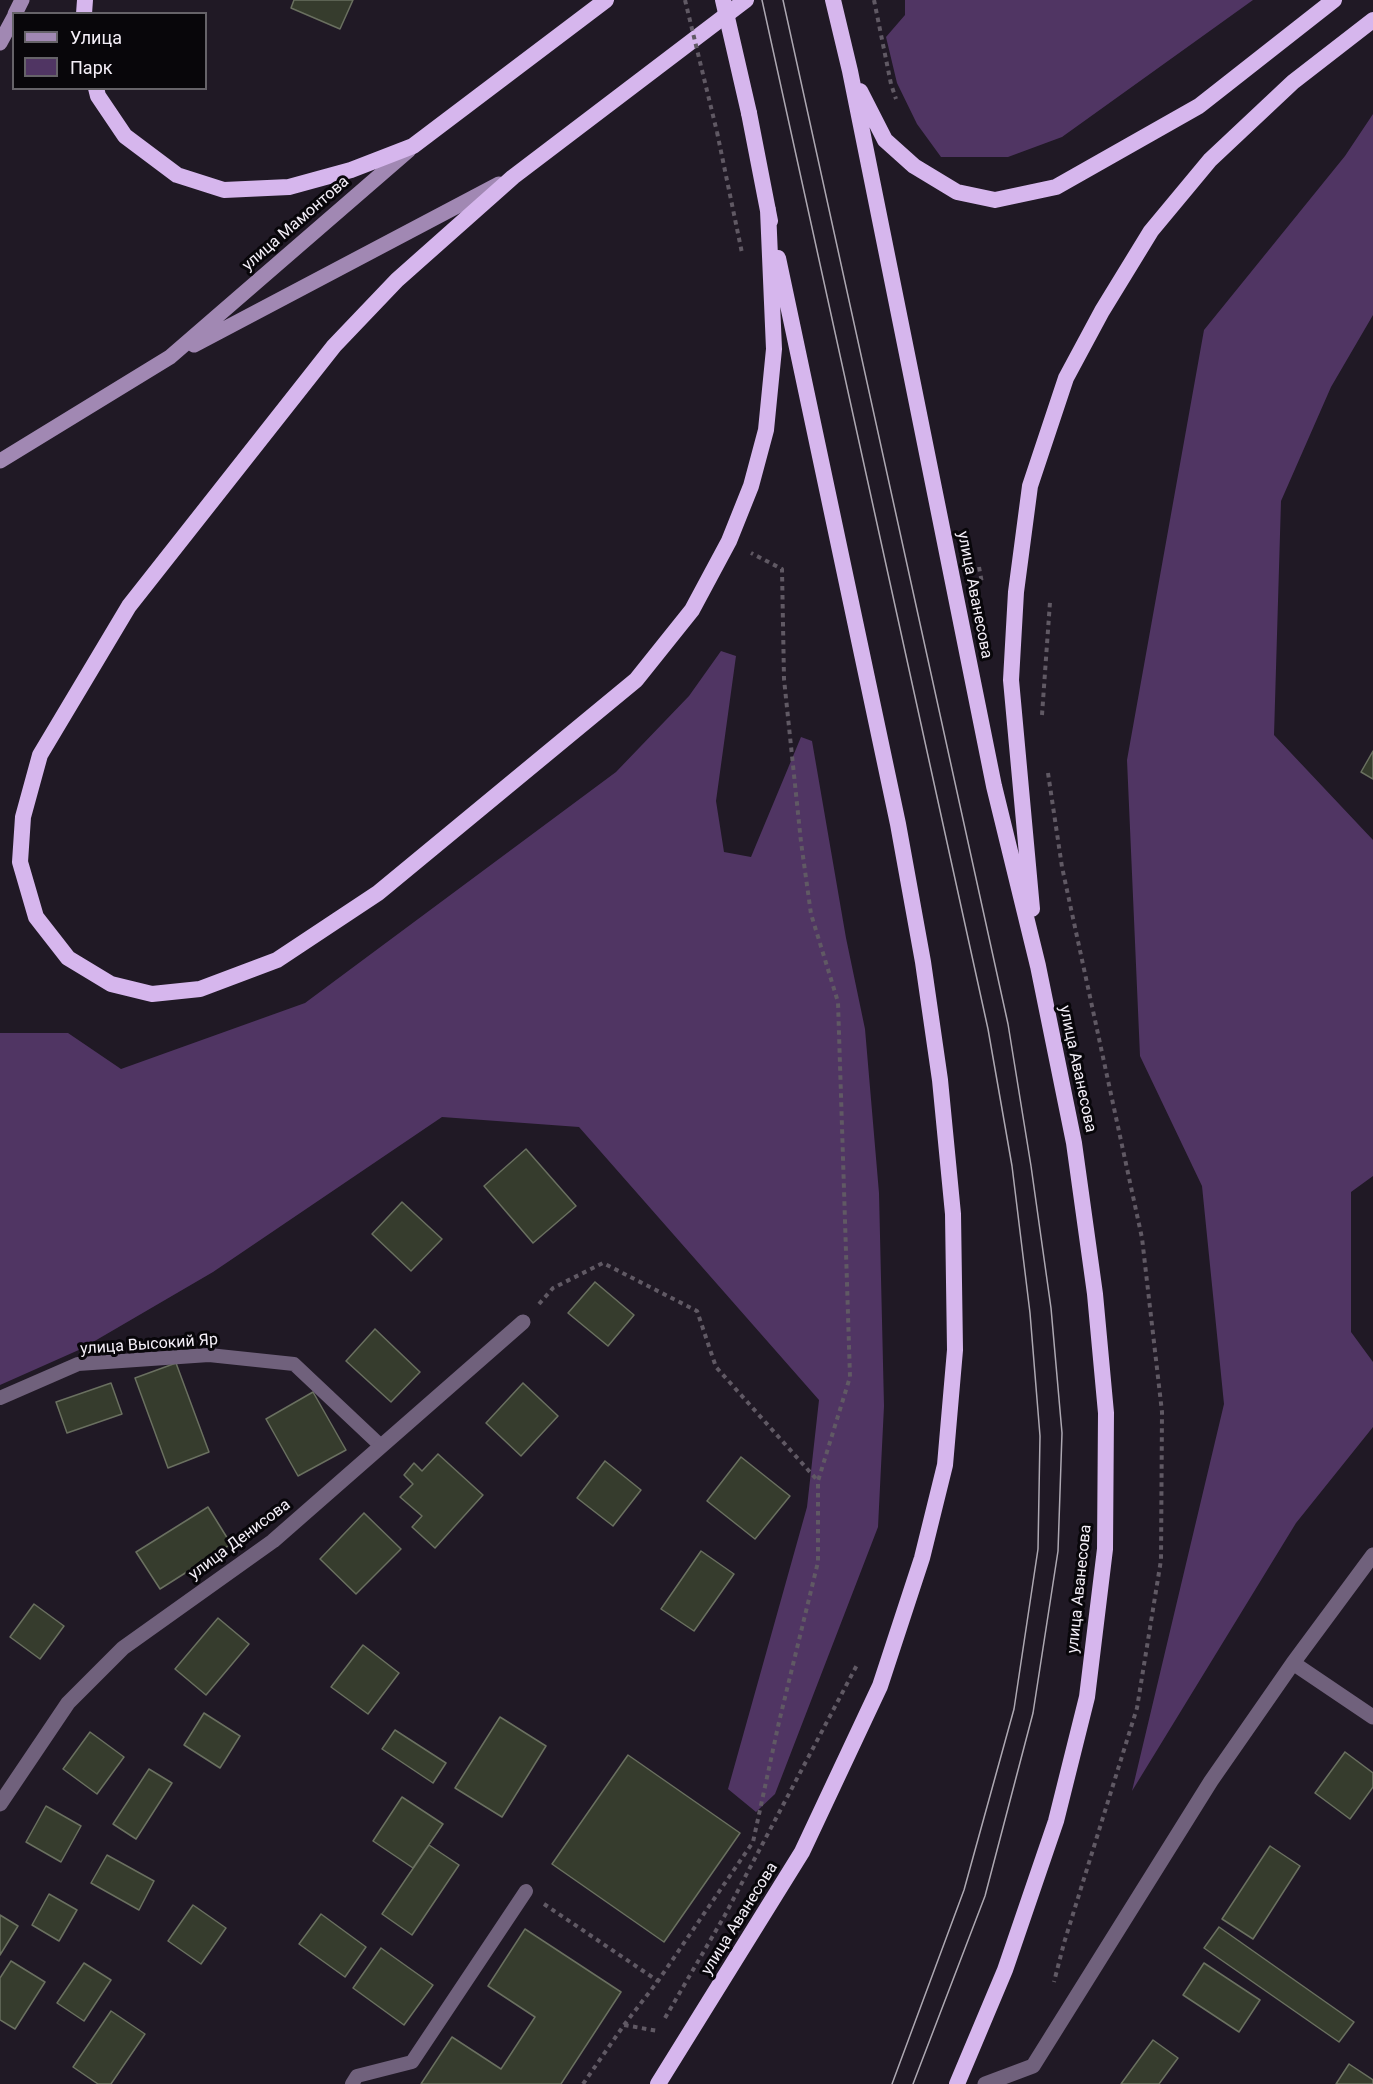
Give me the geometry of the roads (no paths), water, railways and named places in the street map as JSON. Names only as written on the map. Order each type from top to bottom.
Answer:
[{"type":"highway","name":"улица Мамонтова","points":[[413,146],[606,0]]},
{"type":"highway","name":"улица Аванесова","points":[[658,2084],[802,1852],[880,1686],[922,1558],[945,1465],[955,1350],[953,1214],[940,1080],[923,962],[898,824],[749,113],[723,0]]},
{"type":"highway","points":[[746,0],[513,177],[397,280],[334,346],[129,606],[40,755],[23,817],[20,862],[36,918],[68,958],[111,984],[152,993],[200,989],[277,960],[378,893],[636,680],[692,610],[729,541],[751,486],[766,430],[774,349],[768,210]]},
{"type":"highway","points":[[832,0],[848,64],[885,140],[914,166],[957,192],[995,200],[1056,188],[1198,106],[1334,0]]},
{"type":"highway","points":[[1038,966],[1011,680],[1016,592],[1030,486],[1066,378],[1102,311],[1151,231],[1210,160],[1293,82],[1373,20]]},
{"type":"highway","name":"улица Аванесова","points":[[848,64],[994,786],[1038,966],[1074,1143],[1095,1294],[1106,1413],[1105,1549],[1087,1697],[1056,1821],[1005,1970],[957,2084]]},
{"type":"highway","points":[[96,90],[98,96],[125,136],[177,175],[224,190],[289,188],[351,170],[413,146]]},
{"type":"main road","points":[[0,43],[12,19]]},
{"type":"main road","name":"улица Мамонтова","points":[[0,461],[170,357],[413,146]]},
{"type":"main road","points":[[170,357],[513,177]]},
{"type":"street","name":"улица Денисова","points":[[0,1804],[68,1702],[123,1647],[273,1541],[523,1323]]},
{"type":"street","points":[[985,2084],[1033,2066],[1211,1781],[1293,1663],[1373,1555]]},
{"type":"street","points":[[1293,1663],[1373,1717]]},
{"type":"lane","name":"улица Высокий Яр","points":[[0,1398],[78,1364],[210,1355],[294,1364],[381,1446]]},
{"type":"lane","points":[[352,2084],[357,2076],[412,2062],[526,1892]]},
{"type":"tram line","points":[[762,0],[988,1029],[1012,1166],[1030,1313],[1040,1436],[1038,1549],[1014,1709],[964,1890],[892,2084]]},
{"type":"tram line","points":[[783,0],[1008,1024],[1051,1308],[1062,1433],[1058,1551],[1033,1713],[985,1896],[913,2084]]}]
